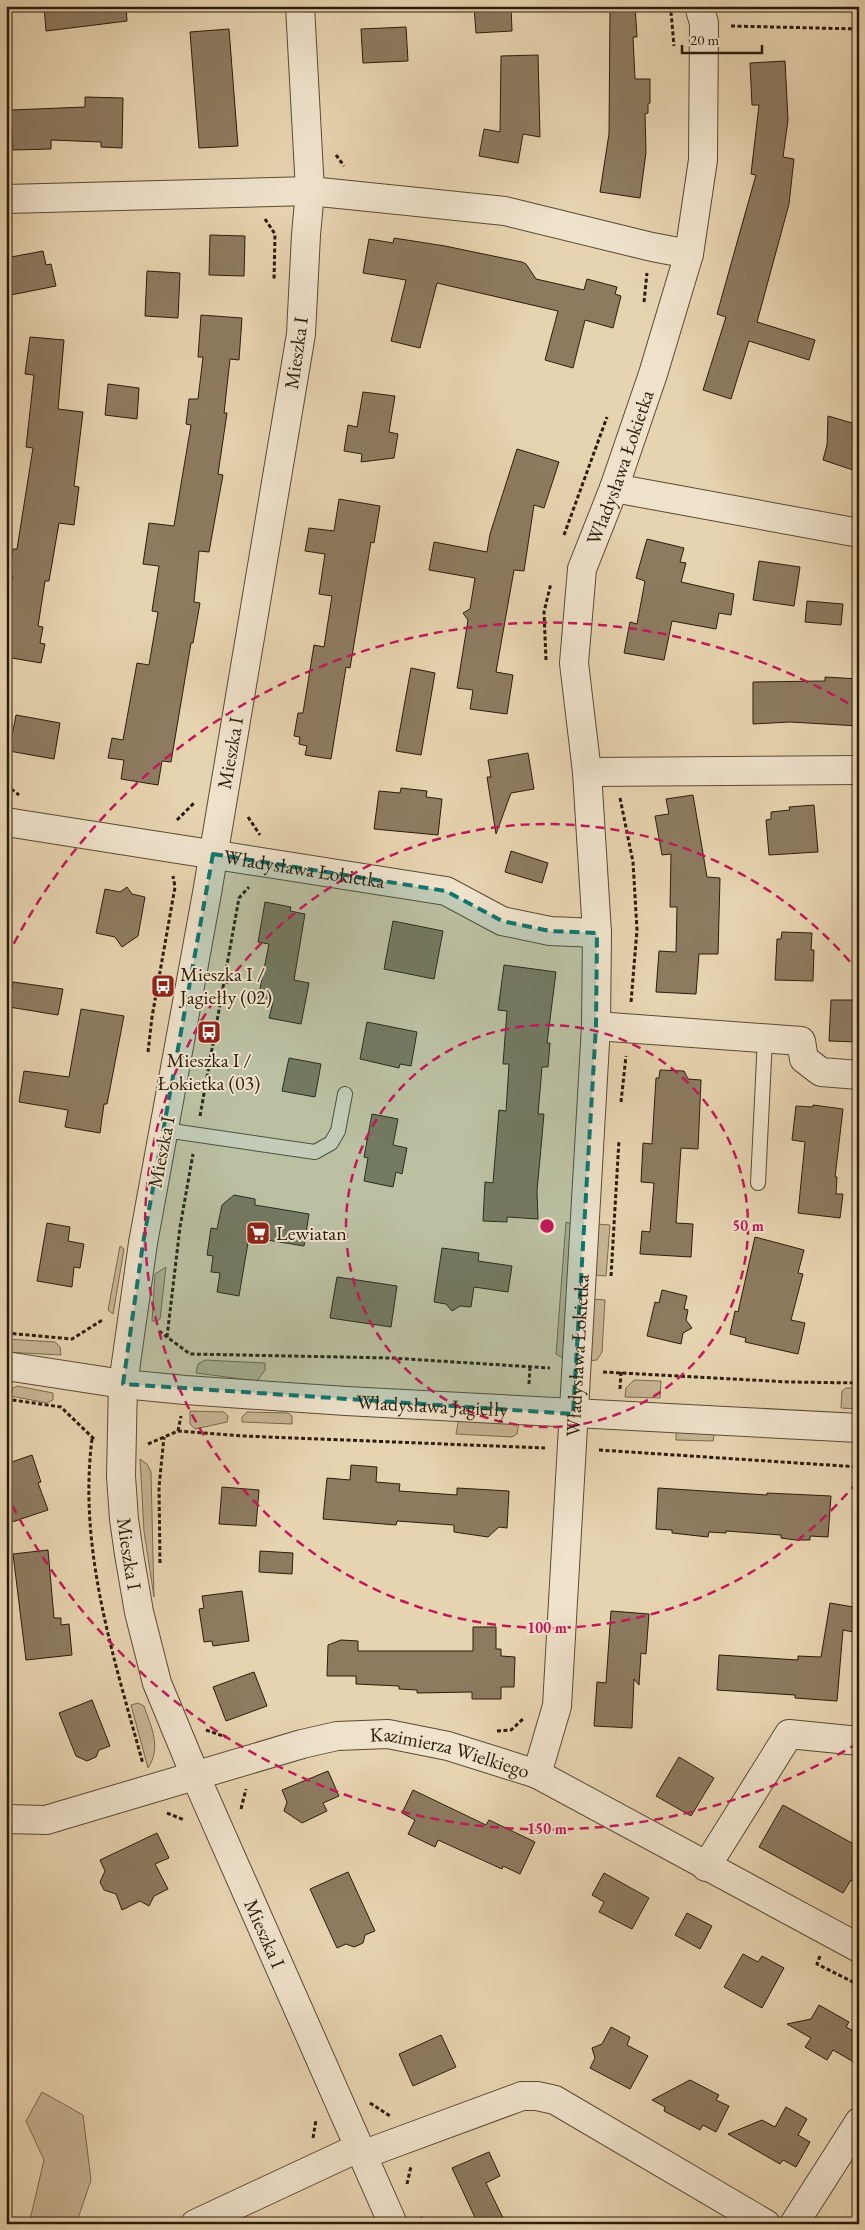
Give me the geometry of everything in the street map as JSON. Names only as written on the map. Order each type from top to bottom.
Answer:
[{"type":"street","name":"Mieszka I","points":[[300,6],[310,192],[301,334],[213,854],[165,1130],[143,1243],[124,1384],[121,1476],[124,1520],[137,1602],[157,1683],[195,1776],[392,2224]]},
{"type":"street","name":"Władysława Łokietka","points":[[537,1774],[556,1706],[596,1026],[600,772],[574,663],[582,569],[614,488],[653,374],[689,254],[704,160],[701,14]]},
{"type":"street","points":[[6,199],[310,192],[505,211],[652,247],[689,254]]},
{"type":"street","points":[[614,488],[859,533]]},
{"type":"street","points":[[600,772],[859,770]]},
{"type":"street","name":"Władysława Łokietka","points":[[6,822],[446,890],[502,921],[550,931],[597,933]]},
{"type":"street","points":[[596,1026],[801,1040],[804,1059],[821,1072],[859,1075]]},
{"type":"street","name":"Władysława Jagiełły","points":[[6,1366],[124,1384],[249,1395],[859,1428]]},
{"type":"street","name":"Kazimierza Wielkiego","points":[[6,1819],[46,1820],[302,1744],[337,1736],[388,1734],[448,1746],[537,1774],[859,1948]]},
{"type":"street","points":[[706,1867],[789,1734],[859,1741]]},
{"type":"street","points":[[195,2224],[360,2151],[409,2137],[522,2096],[537,2096],[556,2100],[766,2224]]},
{"type":"street","points":[[794,2224],[859,2122]]},
{"type":"lane","points":[[758,1183],[765,1038]]},
{"type":"lane","points":[[165,1130],[315,1152],[331,1143],[338,1131],[345,1094]]},
{"type":"path","points":[[670,6],[675,47]]},
{"type":"path","points":[[701,14],[723,26],[859,29]]},
{"type":"path","points":[[260,193],[260,212],[275,234],[274,284]]},
{"type":"path","points":[[643,309],[647,268]]},
{"type":"path","points":[[561,544],[566,525],[609,410]]},
{"type":"path","points":[[547,664],[544,656],[544,612],[554,573]]},
{"type":"path","points":[[600,772],[618,787],[633,872],[637,930],[631,1028],[621,1105]]},
{"type":"path","points":[[148,1054],[152,1017],[175,887],[172,868],[176,822],[196,802]]},
{"type":"path","points":[[611,1278],[620,1133]]},
{"type":"path","points":[[6,1333],[72,1339],[102,1319],[104,1310]]},
{"type":"path","points":[[156,1329],[190,1354],[391,1358],[530,1367]]},
{"type":"path","points":[[552,1359],[552,1368]]},
{"type":"path","points":[[605,1362],[605,1372]]},
{"type":"path","points":[[620,1372],[788,1382],[859,1383]]},
{"type":"path","points":[[6,1399],[61,1407],[92,1439]]},
{"type":"path","points":[[149,1444],[178,1430],[244,1436],[525,1447]]},
{"type":"path","points":[[161,1568],[159,1488],[164,1437]]},
{"type":"path","points":[[540,1448],[543,1457]]},
{"type":"path","points":[[616,1451],[859,1468]]},
{"type":"path","points":[[495,1732],[511,1730],[528,1715]]},
{"type":"path","points":[[201,1729],[233,1739],[250,1776],[240,1813]]},
{"type":"path","points":[[366,2094],[370,2103],[401,2124],[409,2137],[414,2154],[406,2185],[410,2193]]},
{"type":"path","points":[[420,2216],[424,2224]]},
{"type":"highlighted area","points":[[213,854],[446,891],[502,921],[550,931],[597,933],[596,1026],[573,1414],[123,1384],[143,1243]]},
{"type":"shaded area","points":[[566,1222],[571,1224],[563,1358],[556,1354]]},
{"type":"shaded area","points":[[597,1224],[610,1225],[606,1276],[594,1275]]},
{"type":"shaded area","points":[[120,1246],[124,1249],[113,1314],[108,1310]]},
{"type":"shaded area","points":[[166,1267],[160,1319],[152,1321],[155,1274]]},
{"type":"shaded area","points":[[593,1299],[605,1300],[602,1352],[597,1360],[589,1361]]},
{"type":"shaded area","points":[[6,1339],[55,1342],[60,1347],[61,1355],[6,1352]]},
{"type":"shaded area","points":[[205,1360],[265,1363],[265,1370],[257,1381],[196,1373],[198,1364]]},
{"type":"shaded area","points":[[634,1380],[661,1381],[660,1398],[625,1397],[626,1388]]},
{"type":"shaded area","points":[[17,1386],[53,1393],[53,1400],[47,1403],[11,1396],[13,1388]]},
{"type":"shaded area","points":[[846,1388],[859,1388],[859,1409],[841,1408],[842,1391]]},
{"type":"shaded area","points":[[190,1411],[224,1412],[228,1416],[227,1422],[195,1429],[190,1424]]},
{"type":"shaded area","points":[[247,1412],[288,1413],[292,1416],[292,1424],[242,1422],[242,1417]]},
{"type":"shaded area","points":[[460,1421],[519,1422],[517,1434],[512,1437],[456,1434]]},
{"type":"shaded area","points":[[680,1429],[709,1431],[714,1435],[713,1441],[676,1440],[676,1434]]},
{"type":"shaded area","points":[[140,1459],[147,1464],[151,1472],[154,1597],[144,1531]]},
{"type":"shaded area","points":[[138,1703],[144,1706],[154,1737],[154,1752],[148,1768],[131,1705]]},
{"type":"shaded area","points":[[42,2092],[83,2115],[91,2180],[76,2224],[29,2224],[44,2160],[26,2121]]},
{"type":"building","points":[[44,6],[126,6],[127,21],[46,31]]},
{"type":"building","points":[[474,6],[511,6],[512,31],[476,33]]},
{"type":"building","points":[[610,6],[635,6],[637,37],[633,37],[635,79],[650,79],[650,103],[648,104],[648,113],[645,114],[646,152],[640,198],[600,192],[609,134]]},
{"type":"building","points":[[406,27],[408,61],[363,63],[361,29]]},
{"type":"building","points":[[229,29],[238,146],[199,148],[190,32]]},
{"type":"building","points":[[538,55],[540,137],[523,134],[518,163],[479,156],[484,129],[500,132],[501,56]]},
{"type":"building","points":[[785,61],[788,120],[783,157],[794,159],[789,204],[757,322],[815,340],[809,360],[749,341],[731,399],[703,390],[726,317],[717,314],[756,175],[751,174],[759,105],[752,105],[750,63]]},
{"type":"building","points":[[85,97],[123,98],[122,148],[101,147],[101,142],[51,140],[51,149],[13,150],[11,110],[85,107]]},
{"type":"building","points":[[210,235],[245,236],[244,276],[209,275]]},
{"type":"building","points":[[394,238],[445,246],[522,262],[526,264],[536,279],[584,290],[587,279],[617,287],[615,294],[621,296],[613,328],[585,320],[573,368],[545,360],[558,311],[437,283],[420,348],[391,341],[406,280],[363,273],[369,239],[393,243]]},
{"type":"building","points":[[43,251],[46,265],[51,264],[56,286],[11,295],[6,258]]},
{"type":"building","points":[[147,271],[180,273],[178,318],[145,316]]},
{"type":"building","points":[[201,315],[242,318],[239,360],[230,359],[224,413],[227,413],[218,474],[223,475],[209,552],[199,551],[194,602],[200,603],[193,643],[191,643],[171,762],[162,761],[158,785],[121,779],[124,760],[108,758],[112,738],[123,740],[137,663],[149,665],[158,612],[152,611],[159,566],[143,564],[149,523],[174,526],[191,425],[186,424],[189,399],[198,399],[203,357],[198,357]]},
{"type":"building","points":[[30,337],[64,340],[58,409],[83,412],[74,486],[79,487],[74,525],[59,523],[49,581],[45,581],[38,626],[43,627],[40,643],[45,644],[41,663],[6,657],[6,617],[13,576],[9,576],[13,549],[17,549],[33,448],[26,447],[34,375],[25,374]]},
{"type":"building","points":[[108,384],[139,388],[137,419],[105,415]]},
{"type":"building","points":[[363,392],[395,396],[389,432],[398,434],[394,458],[361,462],[362,454],[344,451],[348,425],[357,427]]},
{"type":"building","points":[[828,416],[859,425],[859,472],[823,460],[827,445]]},
{"type":"building","points":[[517,449],[559,462],[544,508],[534,505],[524,571],[514,570],[496,672],[513,675],[507,714],[470,709],[473,690],[457,688],[468,620],[463,613],[470,609],[475,578],[429,570],[434,542],[487,552],[490,534]]},
{"type":"building","points":[[339,499],[380,506],[374,543],[371,542],[350,668],[346,667],[331,759],[305,755],[307,746],[299,744],[300,737],[294,736],[298,713],[303,713],[314,645],[324,647],[332,596],[319,594],[325,554],[305,551],[309,528],[334,531]]},
{"type":"building","points":[[647,539],[684,548],[680,562],[686,563],[681,582],[734,594],[731,615],[719,613],[716,629],[672,621],[664,660],[624,653],[630,622],[637,624],[645,581],[636,578]]},
{"type":"building","points":[[759,561],[800,567],[794,606],[753,600]]},
{"type":"building","points":[[807,601],[843,604],[841,625],[805,622]]},
{"type":"building","points":[[411,668],[435,673],[421,755],[396,751]]},
{"type":"building","points":[[825,677],[859,679],[859,726],[790,722],[753,724],[753,682],[825,681]]},
{"type":"building","points":[[16,715],[60,723],[54,759],[9,751]]},
{"type":"building","points":[[528,753],[534,789],[511,793],[496,834],[487,777],[491,777],[488,760]]},
{"type":"building","points":[[401,788],[427,791],[426,797],[442,799],[438,835],[374,829],[379,791],[400,793]]},
{"type":"building","points":[[693,795],[707,877],[720,878],[718,954],[699,954],[696,994],[656,992],[659,951],[676,952],[677,907],[670,907],[671,854],[662,855],[655,816],[669,814],[666,799]]},
{"type":"building","points":[[814,805],[818,852],[769,855],[766,820],[771,819],[771,812],[790,810],[789,807]]},
{"type":"building","points":[[511,851],[548,863],[542,883],[505,872]]},
{"type":"building","points":[[127,887],[132,894],[145,897],[138,936],[122,947],[115,937],[96,933],[105,889],[120,892]]},
{"type":"building","points":[[265,902],[291,907],[290,911],[305,914],[294,980],[309,983],[301,1024],[269,1018],[273,1002],[258,999],[269,944],[258,942]]},
{"type":"building","points":[[393,921],[443,931],[434,979],[384,969]]},
{"type":"building","points":[[782,932],[812,933],[811,950],[814,950],[813,981],[775,980],[777,939],[781,939]]},
{"type":"building","points":[[504,965],[556,972],[547,1043],[550,1043],[548,1067],[542,1067],[538,1114],[544,1114],[537,1191],[538,1219],[507,1217],[507,1222],[483,1221],[485,1182],[493,1183],[499,1110],[506,1111],[509,1064],[503,1064],[507,1011],[498,1010]]},
{"type":"building","points":[[13,982],[63,989],[58,1015],[9,1007]]},
{"type":"building","points":[[831,1000],[859,1000],[859,1042],[829,1041]]},
{"type":"building","points":[[81,1009],[124,1016],[107,1104],[104,1104],[100,1133],[65,1127],[68,1110],[19,1102],[24,1071],[69,1077]]},
{"type":"building","points":[[367,1022],[417,1032],[411,1066],[400,1064],[399,1068],[360,1059]]},
{"type":"building","points":[[289,1058],[321,1064],[315,1097],[282,1091]]},
{"type":"building","points":[[660,1070],[684,1071],[688,1079],[701,1080],[698,1149],[681,1148],[676,1223],[693,1224],[691,1257],[640,1254],[642,1231],[650,1232],[654,1183],[641,1182],[643,1143],[652,1144],[656,1078],[659,1078]]},
{"type":"building","points":[[813,1105],[843,1109],[835,1177],[837,1177],[836,1194],[843,1194],[840,1218],[798,1213],[805,1142],[792,1140],[796,1106],[813,1107]]},
{"type":"building","points":[[372,1114],[398,1119],[393,1145],[407,1148],[402,1174],[396,1172],[393,1187],[364,1181],[368,1158],[364,1157]]},
{"type":"building","name":"Lewiatan","points":[[234,1195],[255,1199],[255,1205],[309,1214],[304,1246],[249,1237],[239,1296],[217,1292],[220,1273],[211,1272],[213,1256],[207,1255],[211,1228],[217,1229],[222,1205]]},
{"type":"building","points":[[47,1223],[70,1227],[68,1241],[84,1244],[80,1268],[74,1267],[72,1287],[37,1281]]},
{"type":"building","points":[[755,1237],[804,1250],[798,1273],[803,1274],[791,1320],[805,1323],[798,1354],[745,1342],[746,1338],[730,1334],[735,1311],[738,1312]]},
{"type":"building","points":[[442,1248],[479,1253],[478,1261],[512,1266],[508,1292],[474,1287],[471,1307],[460,1306],[452,1311],[446,1304],[434,1302]]},
{"type":"building","points":[[337,1277],[397,1286],[391,1327],[330,1318]]},
{"type":"building","points":[[662,1290],[687,1296],[684,1309],[688,1310],[686,1320],[692,1328],[683,1333],[681,1344],[647,1336],[655,1302],[659,1303]]},
{"type":"building","points":[[32,1455],[41,1482],[38,1483],[48,1510],[6,1524],[6,1464]]},
{"type":"building","points":[[351,1465],[377,1467],[376,1482],[400,1484],[399,1491],[457,1495],[457,1488],[509,1491],[507,1528],[499,1527],[488,1537],[454,1532],[454,1525],[397,1521],[396,1525],[323,1519],[327,1478],[350,1480]]},
{"type":"building","points":[[222,1487],[259,1490],[256,1526],[219,1524]]},
{"type":"building","points":[[658,1488],[767,1495],[767,1493],[831,1496],[828,1537],[810,1536],[810,1540],[796,1540],[781,1538],[781,1535],[726,1531],[726,1533],[709,1532],[708,1537],[672,1533],[672,1530],[656,1529]]},
{"type":"building","points":[[48,1550],[54,1618],[61,1618],[61,1625],[69,1624],[72,1655],[26,1660],[13,1554]]},
{"type":"building","points":[[260,1551],[293,1553],[292,1574],[259,1572]]},
{"type":"building","points":[[242,1591],[249,1641],[213,1646],[212,1641],[204,1642],[199,1609],[204,1608],[202,1596]]},
{"type":"building","points":[[830,1603],[859,1608],[859,1633],[843,1630],[837,1701],[795,1698],[795,1695],[717,1690],[719,1655],[798,1660],[798,1656],[821,1657]]},
{"type":"building","points":[[611,1611],[649,1614],[646,1654],[641,1653],[639,1685],[634,1679],[632,1728],[594,1726],[597,1682],[606,1683]]},
{"type":"building","points":[[473,1627],[496,1627],[496,1649],[501,1649],[501,1656],[515,1657],[514,1687],[501,1687],[501,1699],[472,1699],[472,1692],[417,1693],[417,1690],[399,1689],[399,1686],[356,1684],[356,1676],[327,1676],[328,1645],[341,1640],[358,1641],[358,1651],[473,1651]]},
{"type":"building","points":[[254,1672],[267,1706],[226,1721],[213,1687]]},
{"type":"building","points":[[92,1700],[110,1746],[99,1750],[96,1757],[87,1761],[76,1756],[59,1713]]},
{"type":"building","points":[[679,1757],[714,1778],[691,1816],[656,1796]]},
{"type":"building","points":[[328,1771],[339,1796],[323,1803],[327,1811],[302,1823],[284,1811],[287,1802],[282,1790]]},
{"type":"building","points":[[413,1790],[486,1825],[489,1820],[535,1842],[520,1874],[503,1866],[502,1869],[438,1840],[435,1847],[408,1834],[415,1820],[402,1813]]},
{"type":"building","points":[[783,1805],[859,1847],[859,1884],[851,1880],[843,1893],[759,1847]]},
{"type":"building","points":[[157,1833],[169,1858],[155,1864],[168,1889],[154,1896],[149,1906],[140,1901],[122,1910],[116,1894],[104,1890],[100,1882],[105,1871],[100,1860]]},
{"type":"building","points":[[348,1872],[375,1931],[365,1935],[363,1943],[354,1947],[346,1944],[337,1948],[310,1889]]},
{"type":"building","points":[[604,1873],[649,1898],[632,1929],[599,1912],[604,1902],[592,1895]]},
{"type":"building","points":[[687,1913],[712,1926],[700,1949],[675,1935]]},
{"type":"building","points":[[743,1954],[758,1962],[762,1956],[784,1968],[762,2008],[724,1987]]},
{"type":"building","points":[[819,2005],[849,2022],[846,2027],[859,2034],[859,2065],[833,2050],[827,2060],[805,2047],[811,2038],[787,2024],[811,2019]]},
{"type":"building","points":[[611,2027],[630,2037],[627,2045],[648,2056],[630,2089],[590,2068],[595,2058],[592,2048],[602,2044]]},
{"type":"building","points":[[441,2035],[456,2067],[413,2086],[399,2054]]},
{"type":"building","points":[[690,2080],[719,2095],[716,2100],[729,2106],[716,2132],[703,2125],[700,2130],[664,2111],[665,2107],[652,2100]]},
{"type":"building","points":[[786,2107],[807,2119],[798,2135],[810,2142],[796,2167],[783,2160],[780,2164],[728,2134],[762,2120],[775,2127]]},
{"type":"building","points":[[489,2152],[500,2176],[486,2183],[506,2224],[478,2224],[452,2168]]},
{"type":"place","name":"Mieszka I / Jagiełły (02)","points":[[163,986]]},
{"type":"place","name":"Mieszka I / Łokietka (03)","points":[[209,1032]]},
{"type":"place","name":"Lewiatan","points":[[258,1233]]}]
